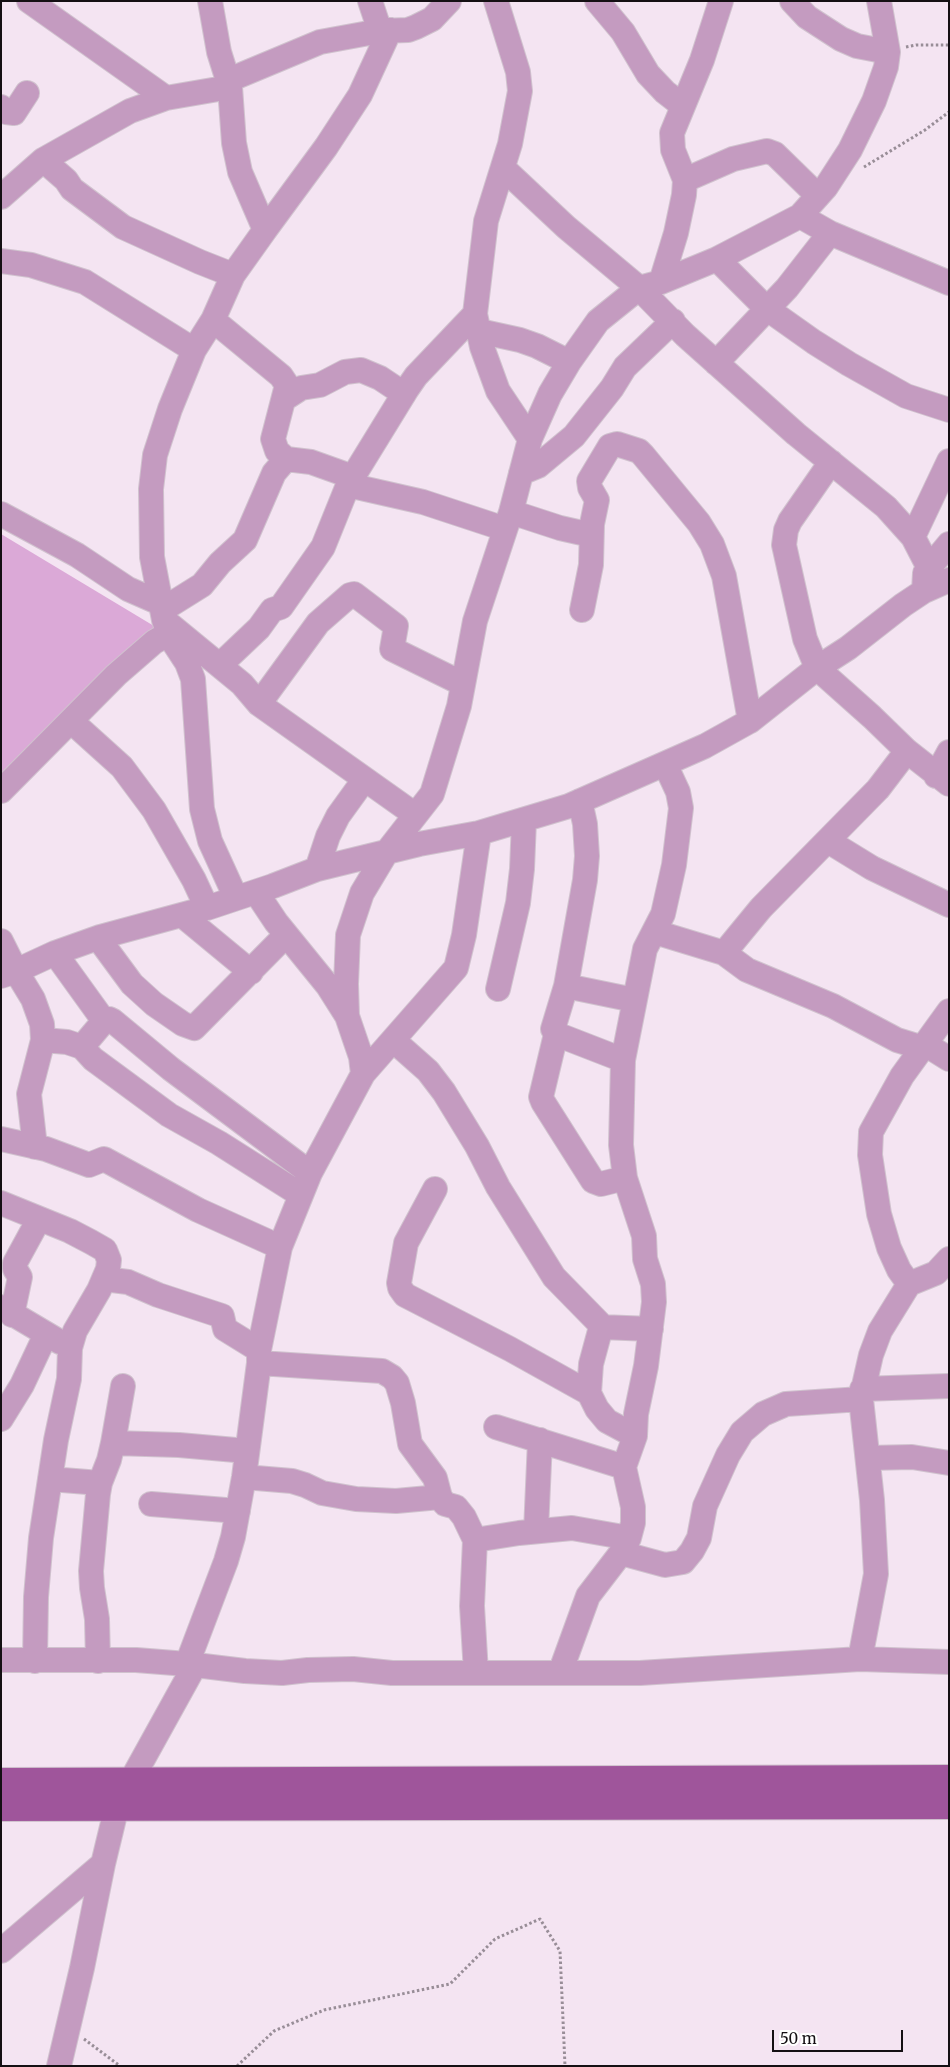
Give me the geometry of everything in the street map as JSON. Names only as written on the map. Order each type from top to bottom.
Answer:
[{"type":"main road","points":[[1,1782],[949,1780]]},
{"type":"main road","points":[[1,1806],[949,1805]]},
{"type":"street","points":[[29,1],[166,98]]},
{"type":"street","points":[[210,1],[219,52],[229,83],[234,143],[240,172],[265,230]]},
{"type":"street","points":[[363,1074],[361,1057],[347,1016],[328,986],[286,934],[246,895],[210,841],[202,809],[193,678],[164,618],[152,557],[151,489],[155,455],[170,409],[194,350],[213,320],[233,275],[326,147],[360,95],[385,31],[370,1]]},
{"type":"street","points":[[1,197],[43,160],[130,112],[166,98],[229,83],[320,42],[385,31],[408,30],[424,24],[434,17],[449,1]]},
{"type":"street","points":[[496,1],[520,80],[516,118],[503,168],[486,221],[477,323],[482,347],[498,391],[530,439]]},
{"type":"street","points":[[597,1],[623,32],[648,74],[664,92],[683,106]]},
{"type":"street","points":[[661,282],[681,212],[685,180],[671,141],[702,60],[721,1]]},
{"type":"street","points":[[792,1],[807,17],[841,39],[857,46],[888,52]]},
{"type":"street","points":[[347,1016],[348,934],[362,893],[386,853],[414,814],[425,805],[432,794],[459,706],[475,621],[508,520],[530,439],[550,394],[569,362],[598,321],[639,288],[661,282],[718,260],[800,216],[826,187],[850,150],[874,101],[886,67],[888,52],[879,1]]},
{"type":"street","points":[[1,108],[6,112],[14,113],[27,93]]},
{"type":"street","points":[[685,180],[733,159],[767,151],[775,154],[818,196]]},
{"type":"street","points":[[43,160],[66,180],[72,190],[124,227],[192,259],[233,275]]},
{"type":"street","points":[[503,168],[566,227],[639,288],[716,363],[796,434],[886,507],[913,537],[928,568]]},
{"type":"street","points":[[800,216],[830,233],[949,283]]},
{"type":"street","points":[[716,363],[766,308],[787,288],[830,233]]},
{"type":"street","points":[[718,260],[766,308],[799,332],[849,364],[906,396],[949,410]]},
{"type":"street","points":[[1,261],[31,265],[85,282],[194,350]]},
{"type":"street","points":[[213,320],[281,376],[287,385],[273,439],[277,451],[286,459],[311,462],[350,481],[423,502],[508,520],[560,528],[591,536]]},
{"type":"street","points":[[521,473],[538,466],[574,436],[612,388],[625,367],[673,321]]},
{"type":"street","points":[[477,323],[537,346],[569,362]]},
{"type":"street","points":[[220,664],[259,628],[272,610],[281,607],[322,547],[350,481],[416,376],[477,323]]},
{"type":"street","points":[[284,399],[301,388],[320,385],[345,372],[361,370],[380,378],[404,394]]},
{"type":"street","points":[[582,610],[591,565],[591,536],[597,500],[590,488],[589,481],[610,446],[617,444],[639,451],[698,523],[712,544],[724,576],[750,721]]},
{"type":"street","points":[[1,791],[116,675],[161,638],[164,618],[202,585],[220,563],[245,540],[274,473],[286,459]]},
{"type":"street","points":[[913,537],[949,461]]},
{"type":"street","points":[[831,462],[790,520],[784,545],[805,639],[817,668],[907,751],[942,780],[949,752]]},
{"type":"street","points":[[1,514],[77,555],[128,589],[220,664],[242,684],[259,704],[414,814]]},
{"type":"street","points":[[924,591],[925,573],[949,544]]},
{"type":"street","points":[[9,974],[55,953],[100,937],[207,908],[317,869],[419,844],[479,834],[524,821],[580,801],[705,746],[750,721],[817,668],[848,648],[903,605],[924,591],[949,580]]},
{"type":"street","points":[[259,704],[318,623],[354,594],[396,626],[392,649],[463,684]]},
{"type":"street","points":[[71,721],[122,767],[154,810],[194,880],[207,908]]},
{"type":"street","points":[[724,953],[761,908],[878,789],[907,751]]},
{"type":"street","points":[[560,1673],[588,1596],[625,1546],[634,1523],[633,1507],[624,1467],[635,1436],[636,1414],[646,1366],[654,1302],[653,1284],[646,1259],[644,1236],[625,1178],[621,1145],[623,1060],[645,948],[663,914],[671,886],[681,808],[678,792],[664,764]]},
{"type":"street","points":[[317,869],[334,823],[364,780]]},
{"type":"street","points":[[580,801],[585,824],[586,864],[566,986],[553,1029],[556,1034],[623,1060]]},
{"type":"street","points":[[498,989],[518,903],[522,869],[524,821]]},
{"type":"street","points":[[59,2066],[117,1806],[191,1664],[226,1561],[244,1477],[259,1357],[280,1247],[310,1173],[363,1074],[456,968],[464,935],[479,834]]},
{"type":"street","points":[[828,841],[872,868],[949,905]]},
{"type":"street","points":[[182,915],[251,972]]},
{"type":"street","points":[[655,932],[724,953],[747,970],[833,1006],[897,1040],[924,1046],[949,1059]]},
{"type":"street","points":[[100,937],[112,958],[132,984],[154,1004],[183,1024],[194,1028],[251,972],[286,934]]},
{"type":"street","points":[[1,941],[9,974],[33,999],[42,1024],[43,1040],[29,1094],[35,1147]]},
{"type":"street","points":[[55,953],[104,1021]]},
{"type":"street","points":[[566,986],[634,1000]]},
{"type":"street","points":[[910,1284],[899,1270],[889,1248],[879,1214],[870,1155],[871,1132],[902,1076],[949,1011]]},
{"type":"street","points":[[82,1047],[104,1021],[109,1019],[113,1021],[171,1069],[310,1173]]},
{"type":"street","points":[[556,1034],[541,1098],[593,1181],[601,1184],[625,1178]]},
{"type":"street","points":[[43,1040],[67,1042],[82,1047],[93,1059],[169,1115],[219,1143],[301,1195]]},
{"type":"street","points":[[393,1040],[428,1070],[444,1092],[498,1187],[554,1277],[601,1327],[651,1329]]},
{"type":"street","points":[[1,1139],[35,1147],[89,1165],[104,1159],[198,1210],[280,1247]]},
{"type":"street","points":[[435,1189],[406,1243],[399,1283],[405,1295],[589,1392]]},
{"type":"street","points":[[1,1202],[70,1231],[105,1250],[109,1260],[100,1290],[75,1331],[70,1348],[69,1378],[41,1538],[36,1597],[36,1660]]},
{"type":"street","points":[[39,1219],[15,1263],[15,1269],[20,1276],[7,1311],[70,1348]]},
{"type":"street","points":[[860,1659],[876,1574],[868,1458],[861,1394],[880,1331],[910,1284],[936,1273],[949,1260]]},
{"type":"street","points":[[104,1279],[128,1282],[158,1295],[222,1316],[225,1330],[259,1357],[382,1371],[392,1377],[397,1383],[403,1403],[410,1444],[434,1478],[440,1497],[445,1504],[456,1507],[464,1517],[475,1540],[472,1606],[476,1673]]},
{"type":"street","points":[[601,1327],[590,1364],[589,1392],[597,1409],[608,1421],[635,1436]]},
{"type":"street","points":[[1,1420],[22,1385],[46,1334]]},
{"type":"street","points":[[98,1661],[97,1618],[91,1571],[100,1483],[109,1460],[123,1386]]},
{"type":"street","points":[[475,1540],[572,1528],[625,1546],[665,1565],[683,1562],[699,1538],[705,1506],[728,1455],[742,1432],[763,1414],[786,1404],[861,1394],[949,1386]]},
{"type":"street","points":[[496,1427],[624,1467]]},
{"type":"street","points":[[536,1531],[540,1440]]},
{"type":"street","points":[[113,1442],[247,1451]]},
{"type":"street","points":[[868,1458],[912,1456],[949,1462]]},
{"type":"street","points":[[244,1477],[305,1484],[322,1493],[356,1499],[396,1501],[440,1497]]},
{"type":"street","points":[[50,1479],[100,1483]]},
{"type":"street","points":[[151,1504],[238,1511]]},
{"type":"street","points":[[1,1660],[136,1660],[191,1664],[245,1672],[282,1673],[344,1669],[392,1673],[640,1673],[860,1659],[949,1662]]},
{"type":"street","points":[[1,1951],[103,1864]]},
{"type":"path","points":[[888,52],[916,45],[949,45]]},
{"type":"path","points":[[858,170],[882,158],[949,112]]},
{"type":"path","points":[[237,2066],[274,2031],[324,2010],[450,1984],[495,1940],[540,1919],[560,1951],[565,2066]]},
{"type":"path","points":[[69,2028],[120,2066]]},
{"type":"shaded area","points":[[1,534],[159,629],[1,778]]}]
